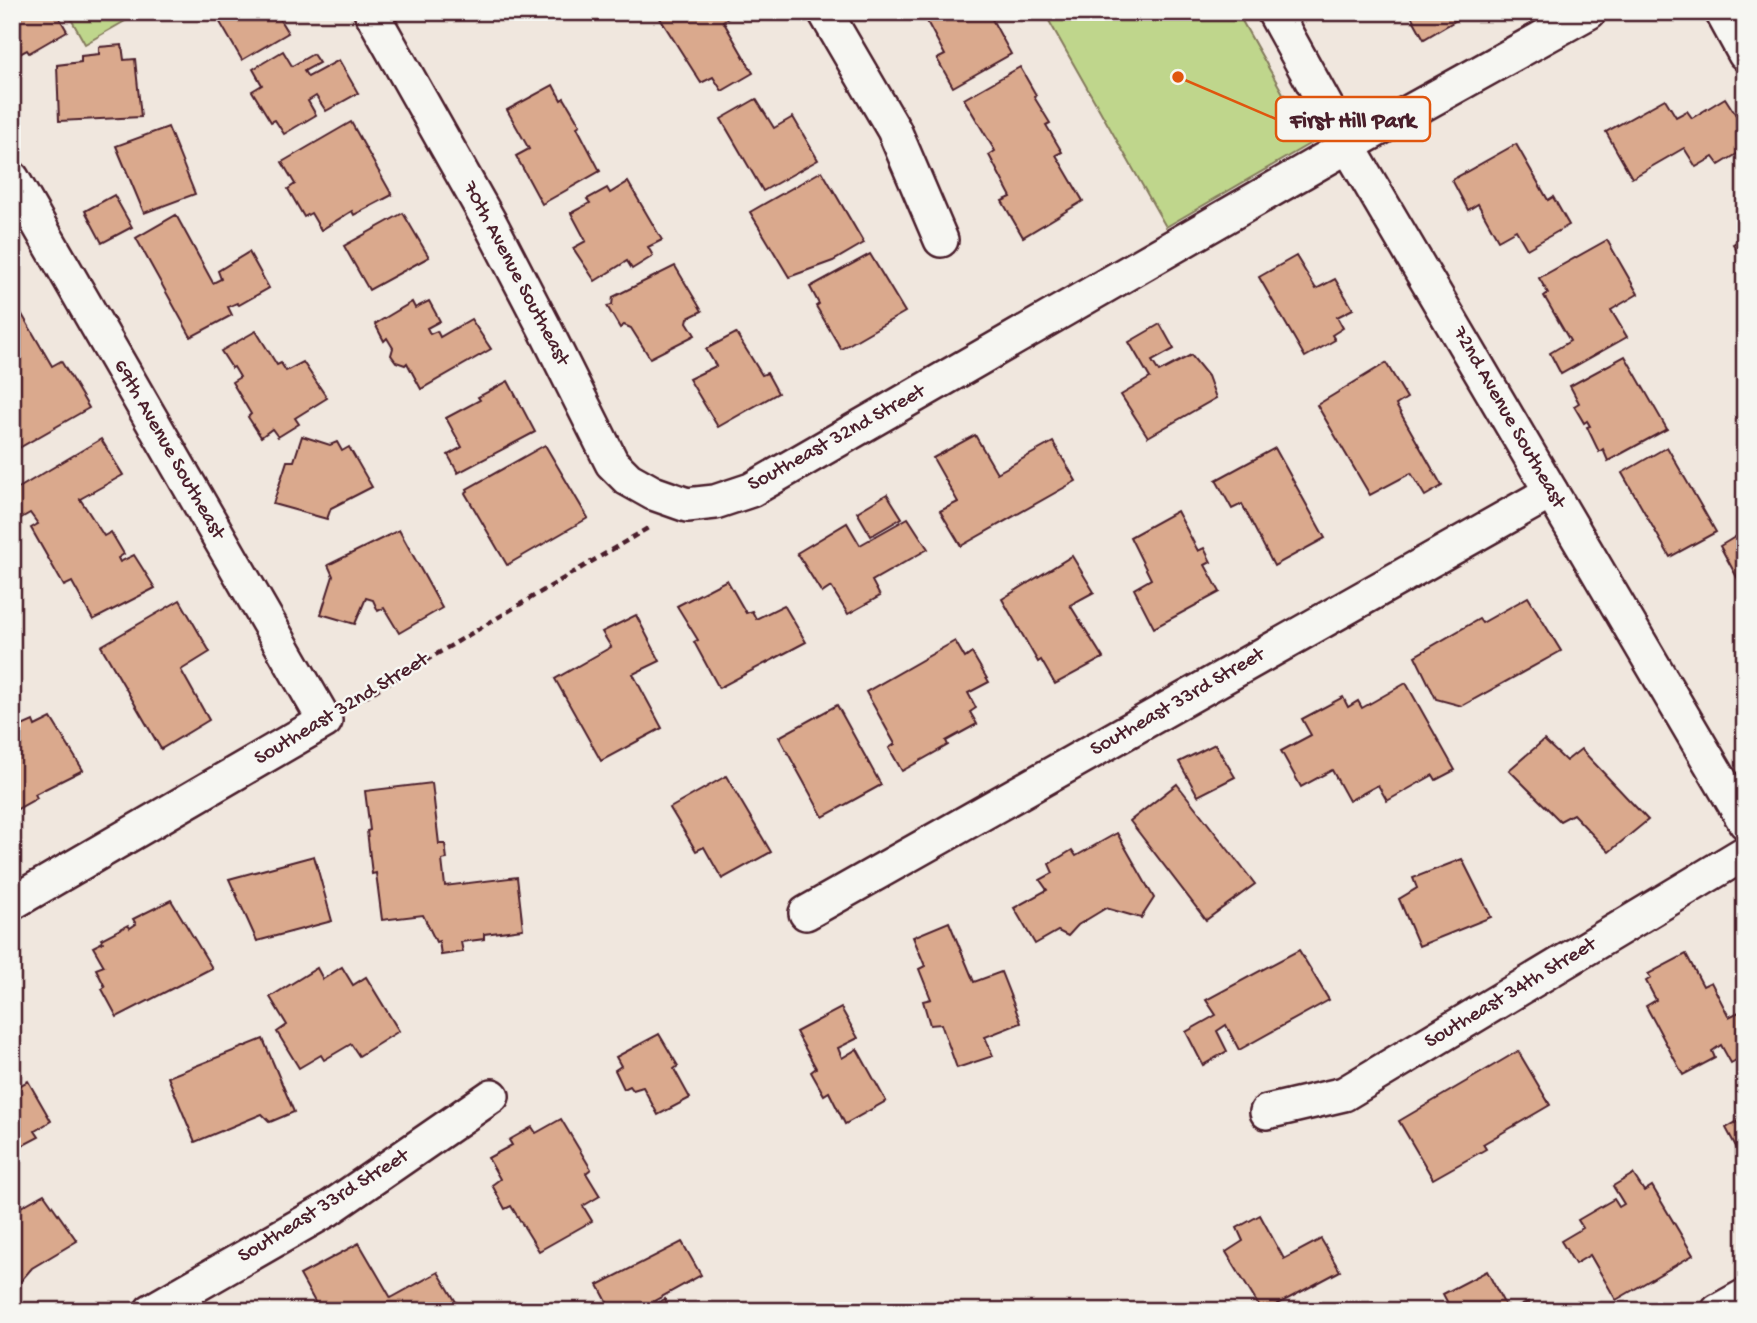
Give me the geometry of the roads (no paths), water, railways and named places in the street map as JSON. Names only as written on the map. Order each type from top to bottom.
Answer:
[{"type":"street","name":"70th Avenue Southeast","points":[[371,12],[490,223],[612,463],[628,479],[653,493],[687,505]]},
{"type":"street","points":[[825,12],[894,130],[941,240]]},
{"type":"street","name":"72nd Avenue Southeast","points":[[1274,12],[1348,146],[1745,822]]},
{"type":"street","name":"Southeast 32nd Street","points":[[687,505],[715,502],[751,490],[1348,146],[1589,12]]},
{"type":"street","points":[[1722,12],[1745,54]]},
{"type":"street","name":"69th Avenue Southeast","points":[[12,178],[325,721]]},
{"type":"street","name":"Southeast 33rd Street","points":[[806,913],[1551,492]]},
{"type":"street","name":"Southeast 32nd Street","points":[[12,903],[325,721]]},
{"type":"street","name":"Southeast 34th Street","points":[[1267,1112],[1344,1094],[1745,853]]},
{"type":"street","name":"Southeast 33rd Street","points":[[151,1311],[327,1210],[492,1096]]},
{"type":"street","points":[[1718,1311],[1745,1296]]},
{"type":"place","name":"First Hill Park","points":[[1178,77]]}]
